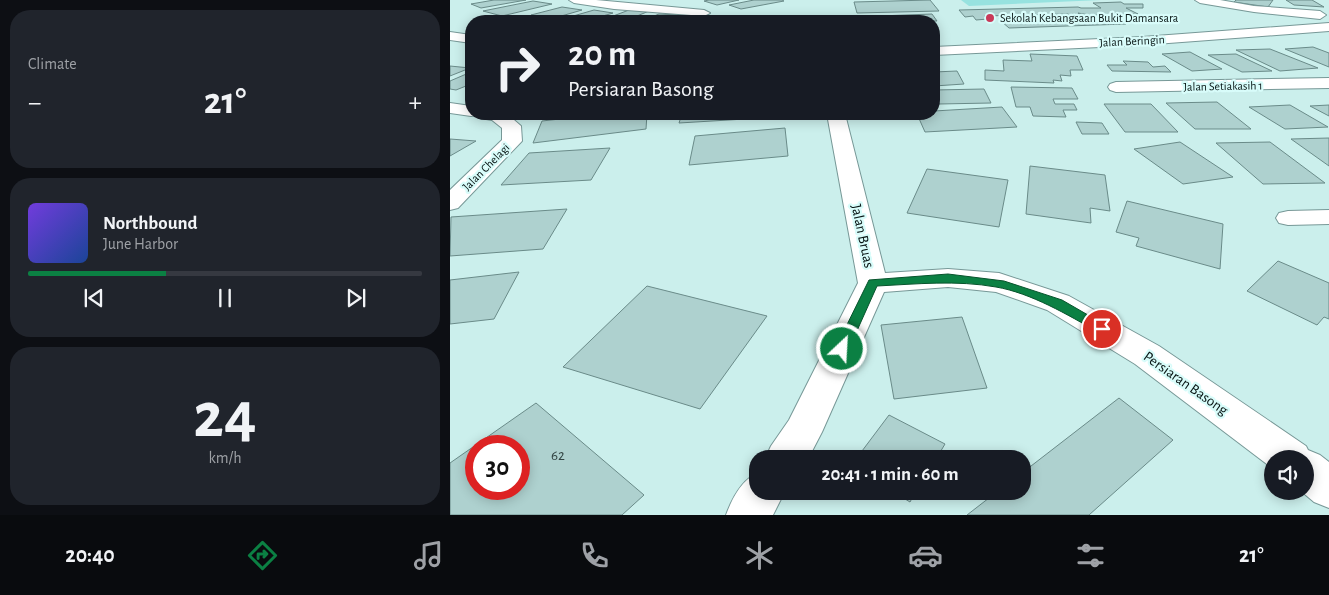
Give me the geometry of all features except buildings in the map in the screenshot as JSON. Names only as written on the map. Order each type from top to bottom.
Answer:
[{"type":"street","points":[[574,0],[614,6],[704,13]]},
{"type":"street","points":[[1192,0],[1280,31]]},
{"type":"street","points":[[1200,0],[1254,9],[1329,15]]},
{"type":"street","points":[[1142,41],[1172,27]]},
{"type":"street","name":"Jalan Beringin","points":[[940,51],[1142,41],[1329,27]]},
{"type":"street","points":[[450,36],[465,38]]},
{"type":"street","name":"Jalan Setiakasih 1","points":[[1116,87],[1329,83]]},
{"type":"street","points":[[450,108],[465,111]]},
{"type":"street","name":"Jalan Chelagi","points":[[450,202],[512,141],[512,126],[504,120]]},
{"type":"street","name":"Jalan Bruas","points":[[791,450],[803,432],[873,282],[837,120]]},
{"type":"street","points":[[1288,218],[1329,217]]},
{"type":"street","name":"Persiaran Basong","points":[[873,282],[948,278],[991,282],[1058,303],[1147,355],[1279,450]]},
{"type":"street","points":[[1314,476],[1329,488]]},
{"type":"street","points":[[748,515],[758,500]]},
{"type":"shaded area","points":[[961,0],[1101,0],[969,6]]},
{"type":"place","name":"Sekolah Kebangsaan Bukit Damansara","points":[[990,18]]},
{"type":"route","points":[[842,349],[873,282],[948,278],[999,283],[1058,303],[1102,329]]}]
